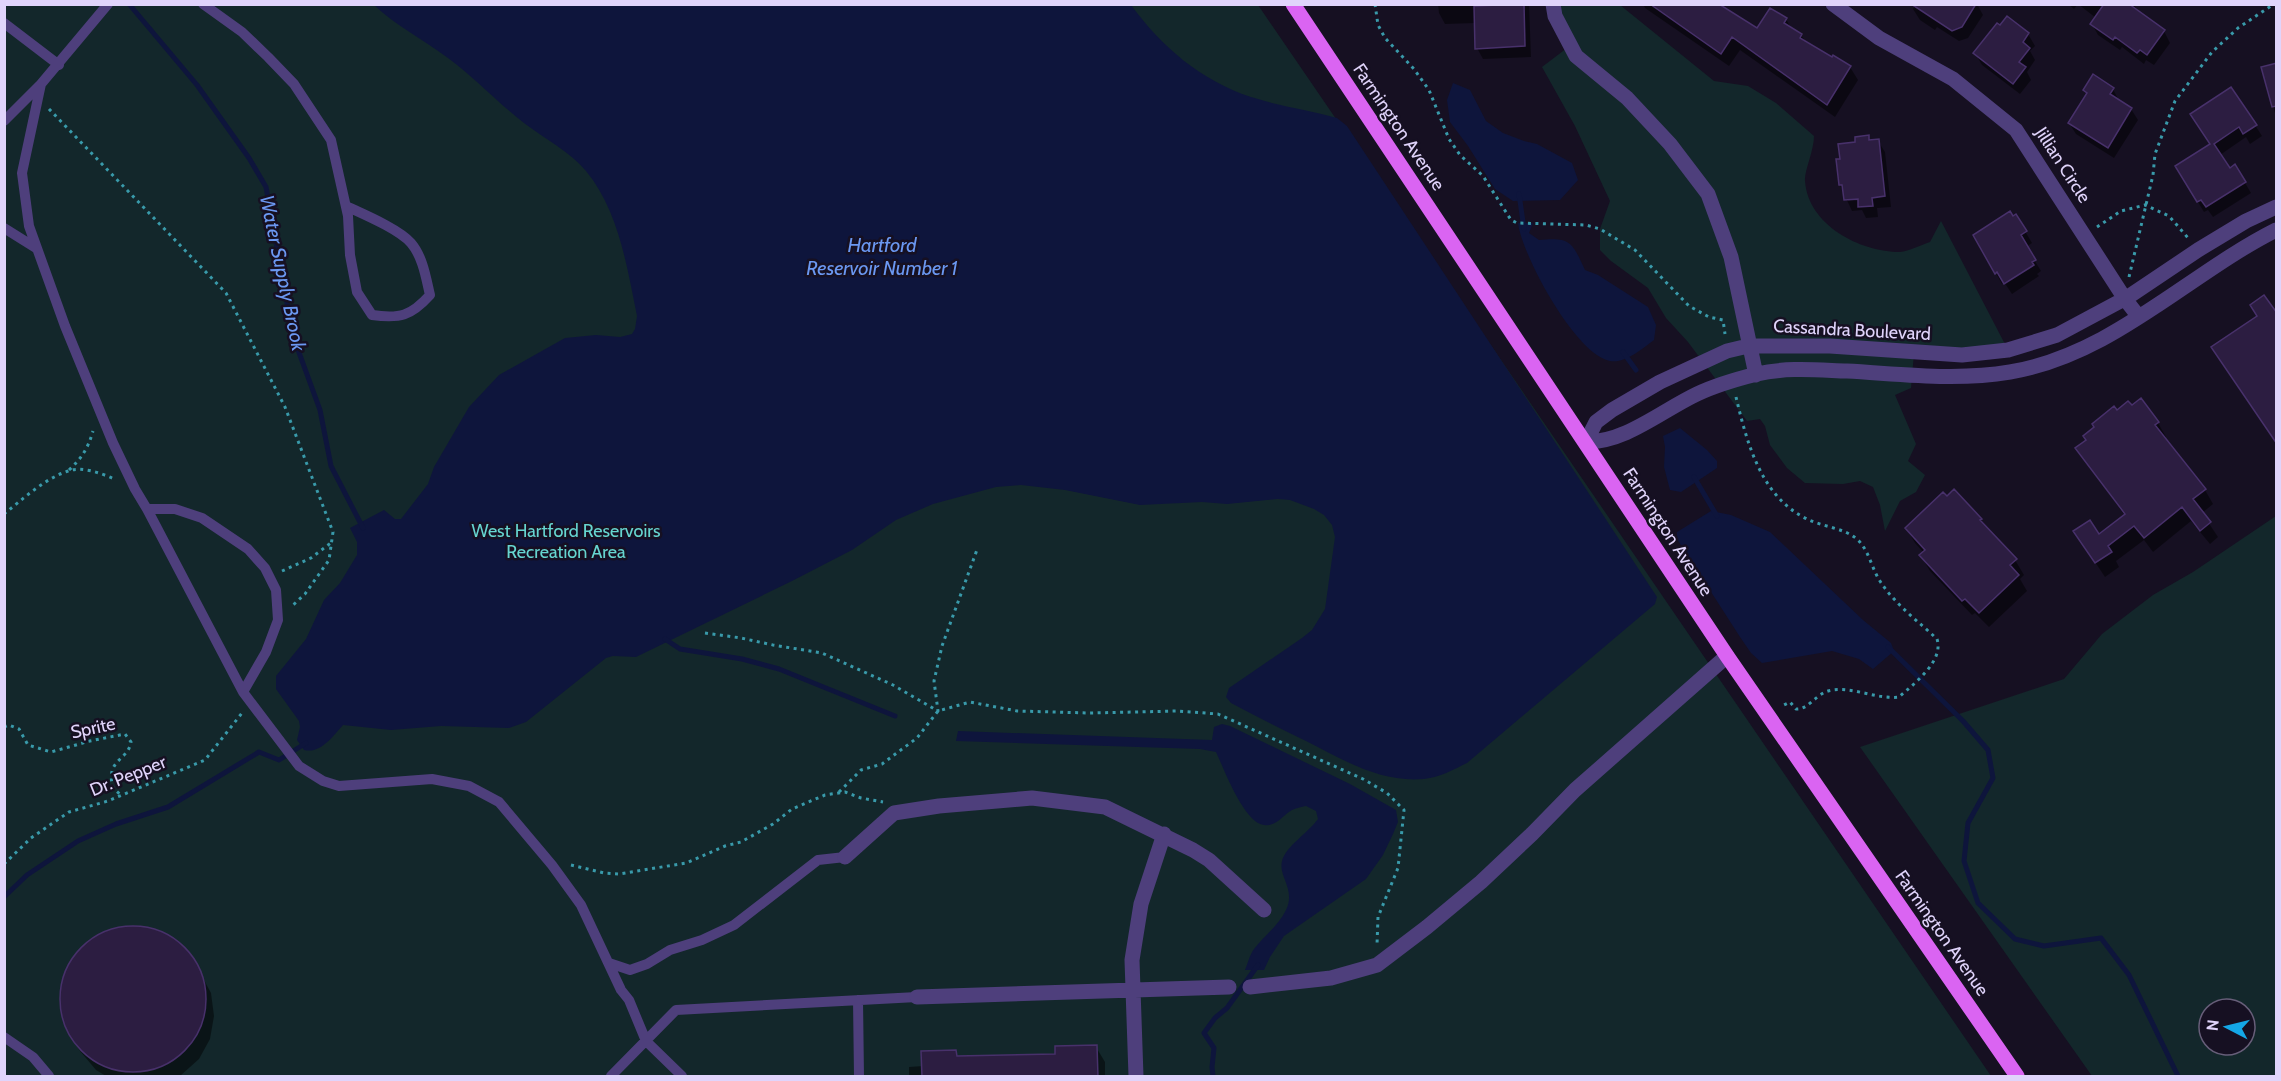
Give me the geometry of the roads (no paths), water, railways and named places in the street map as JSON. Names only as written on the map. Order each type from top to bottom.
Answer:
[{"type":"main road","name":"Farmington Avenue","points":[[1293,4],[1727,656],[2017,1077]]},
{"type":"street","points":[[1553,4],[1555,16],[1576,56],[1627,98],[1670,144],[1708,194],[1731,257],[1756,375]]},
{"type":"street","name":"Jillian Circle","points":[[1833,4],[1879,38],[1953,80],[2016,130],[2086,235],[2125,299],[2139,317]]},
{"type":"street","name":"Cassandra Boulevard","points":[[1586,442],[1596,422],[1612,410],[1660,382],[1727,351],[1749,346],[1830,346],[1962,356],[2008,350],[2057,335],[2125,299],[2246,221],[2277,207]]},
{"type":"street","points":[[1586,442],[1602,442],[1617,437],[1698,393],[1756,375],[1797,369],[1937,378],[2011,372],[2054,361],[2098,341],[2139,317],[2195,279],[2277,230]]},
{"type":"street","points":[[1251,987],[1331,978],[1377,965],[1481,882],[1533,834],[1575,790],[1727,656]]},
{"type":"street","points":[[845,857],[894,813],[939,806],[1032,798],[1105,807],[1164,834],[1209,860],[1264,910]]},
{"type":"street","points":[[1136,1077],[1132,960],[1141,904],[1164,834]]},
{"type":"street","points":[[917,997],[1229,987]]},
{"type":"lane","points":[[202,4],[242,32],[294,84],[331,140],[346,206],[350,255],[357,292],[372,315],[395,318],[417,309],[430,295],[423,267],[410,243],[369,217],[346,206]]},
{"type":"lane","points":[[4,121],[59,64],[106,7]]},
{"type":"lane","points":[[4,23],[59,64]]},
{"type":"lane","points":[[41,84],[22,173],[28,226],[112,443],[243,692],[299,766],[323,781],[339,786],[432,779],[469,786],[499,802],[552,865],[581,905],[621,990],[629,1000],[646,1041],[682,1077]]},
{"type":"lane","points":[[4,228],[37,249]]},
{"type":"lane","points":[[147,509],[175,509],[202,518],[248,549],[268,574],[276,590],[278,620],[266,652],[243,692]]},
{"type":"lane","points":[[609,963],[630,970],[647,964],[670,950],[702,940],[734,925],[818,860],[845,857]]},
{"type":"lane","points":[[1229,987],[1251,987]]},
{"type":"lane","points":[[611,1077],[676,1010],[917,997]]},
{"type":"lane","points":[[858,1000],[859,1077]]},
{"type":"lane","points":[[4,1037],[33,1057],[50,1077]]},
{"type":"water","name":"Hartford Reservoir Number 1","points":[[374,5],[1131,5],[1169,48],[1215,81],[1251,97],[1337,118],[1347,126],[1657,597],[1655,604],[1467,763],[1430,778],[1393,777],[1363,769],[1348,762],[1231,703],[1226,697],[1229,688],[1312,630],[1325,609],[1335,537],[1332,525],[1324,515],[1290,500],[1227,504],[1202,502],[1140,505],[1065,490],[1021,485],[996,487],[933,504],[896,520],[852,550],[636,657],[606,658],[526,722],[509,728],[441,726],[391,730],[343,725],[321,747],[310,751],[304,750],[297,740],[299,721],[276,689],[276,676],[306,639],[324,600],[340,583],[357,555],[357,542],[350,528],[384,510],[395,519],[401,519],[428,484],[434,467],[469,407],[499,375],[565,338],[596,335],[620,337],[632,334],[637,316],[625,259],[614,222],[597,187],[586,171],[564,151],[514,115],[439,51]]},
{"type":"water","points":[[1453,83],[1470,90],[1486,121],[1503,133],[1537,144],[1572,163],[1578,180],[1560,200],[1513,201],[1495,189],[1450,122],[1447,100]]},
{"type":"water","points":[[1518,223],[1533,223],[1529,233],[1539,240],[1558,239],[1569,243],[1585,270],[1598,275],[1648,307],[1656,325],[1654,340],[1634,355],[1622,360],[1610,361],[1596,354],[1581,341],[1552,301],[1529,257]]},
{"type":"water","points":[[1680,428],[1717,461],[1717,468],[1681,492],[1670,490],[1664,467],[1663,436]]},
{"type":"water","points":[[1711,511],[1731,515],[1770,532],[1863,620],[1891,643],[1894,651],[1873,669],[1859,659],[1832,651],[1762,663],[1751,653],[1740,637],[1677,539],[1677,532]]},
{"type":"water","points":[[1222,724],[1350,784],[1396,810],[1398,822],[1393,834],[1383,855],[1366,879],[1284,936],[1264,970],[1245,970],[1253,951],[1286,910],[1289,896],[1281,867],[1282,861],[1288,850],[1318,819],[1316,811],[1306,806],[1292,810],[1272,824],[1264,825],[1257,822],[1242,806],[1216,752],[1200,749],[956,741],[958,731],[1212,740],[1214,727]]},
{"type":"waterway","name":"Water Supply Brook","points":[[129,4],[197,85],[249,158],[266,187],[293,336],[320,410],[331,466],[363,528]]},
{"type":"waterway","points":[[1519,194],[1524,229]]},
{"type":"waterway","points":[[1623,352],[1636,370]]},
{"type":"waterway","points":[[1694,477],[1717,516]]},
{"type":"waterway","points":[[665,639],[680,649],[742,659],[779,669],[895,716]]},
{"type":"waterway","points":[[1888,647],[1963,721],[1988,750],[1993,778],[1968,823],[1964,861],[1978,903],[2015,939],[2044,946],[2101,938],[2129,975],[2178,1076]]},
{"type":"waterway","points":[[4,897],[27,875],[78,841],[116,824],[168,807],[259,752],[279,760],[306,743]]},
{"type":"waterway","points":[[1213,1076],[1214,1048],[1204,1033],[1215,1018],[1227,1008],[1258,965]]},
{"type":"park label","name":"West Hartford Reservoirs Recreation Area","points":[[566,541]]}]
